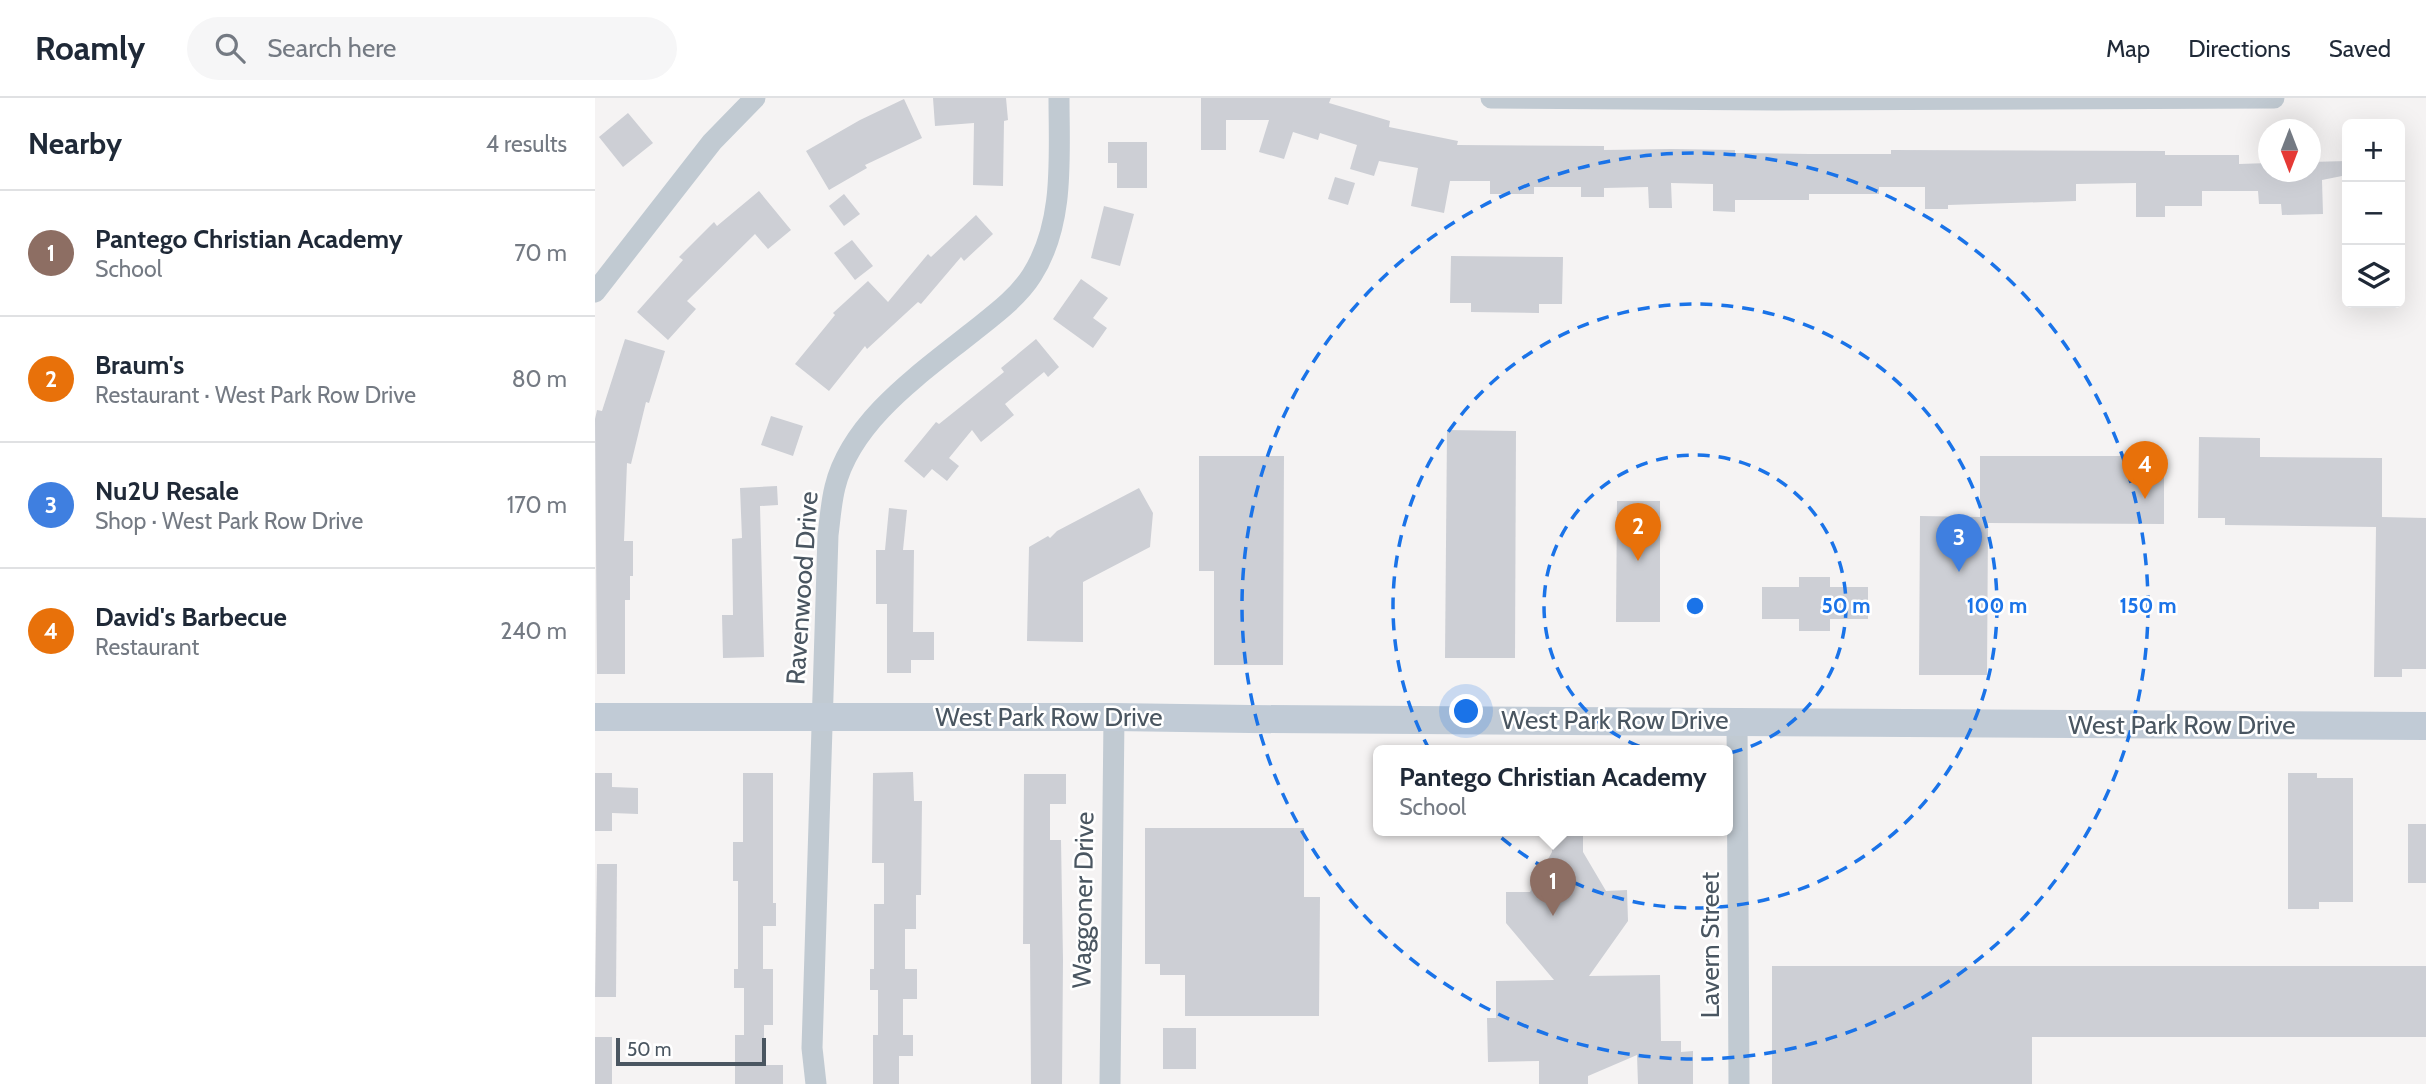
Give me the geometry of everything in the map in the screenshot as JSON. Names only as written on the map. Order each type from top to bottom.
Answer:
[{"type":"main road","name":"West Park Row Drive","points":[[595,716],[2426,726]]},
{"type":"street","points":[[595,292],[712,142],[755,98]]},
{"type":"street","name":"Ravenwood Drive","points":[[816,1084],[811,1048],[828,535],[835,486],[854,444],[885,404],[1003,307],[1032,275],[1052,231],[1059,181],[1059,98]]},
{"type":"street","points":[[1491,98],[2274,98]]},
{"type":"street","name":"Waggoner Drive","points":[[1109,1084],[1114,717]]},
{"type":"street","name":"Lavern Street","points":[[1737,721],[1739,1084]]},
{"type":"building","points":[[933,98],[1006,98],[1008,120],[1004,121],[1003,186],[973,185],[974,123],[935,126]]},
{"type":"building","points":[[1201,98],[1331,98],[1329,103],[1390,121],[1389,127],[1458,141],[1457,145],[1604,146],[1604,150],[1735,150],[1735,153],[1809,154],[1891,154],[1891,150],[2165,151],[2165,155],[2239,155],[2239,164],[2258,163],[2258,182],[2321,182],[2321,162],[2342,161],[2342,176],[2322,180],[2323,214],[2282,215],[2281,204],[2259,204],[2258,191],[2202,191],[2202,206],[2165,206],[2165,217],[2136,217],[2136,183],[2076,184],[2076,201],[1948,205],[1948,209],[1925,209],[1925,187],[1879,187],[1879,194],[1809,194],[1809,200],[1735,200],[1735,212],[1713,211],[1713,184],[1671,183],[1672,208],[1649,208],[1648,187],[1604,188],[1604,197],[1581,197],[1581,187],[1534,187],[1534,194],[1490,194],[1490,181],[1450,181],[1444,213],[1411,206],[1418,168],[1379,161],[1374,176],[1350,169],[1357,145],[1320,133],[1318,140],[1293,132],[1284,159],[1259,152],[1269,120],[1226,120],[1226,150],[1201,150]]},
{"type":"building","points":[[904,99],[922,138],[865,165],[867,168],[829,190],[806,151]]},
{"type":"building","points":[[628,113],[653,143],[623,167],[599,137]]},
{"type":"building","points":[[1108,142],[1147,142],[1147,188],[1117,188],[1117,163],[1108,163]]},
{"type":"building","points":[[1335,177],[1355,183],[1348,205],[1328,199]]},
{"type":"building","points":[[759,191],[791,230],[768,249],[755,234],[687,301],[696,309],[668,340],[637,312],[683,260],[679,257],[714,222],[717,226]]},
{"type":"building","points":[[844,194],[860,214],[844,226],[829,206]]},
{"type":"building","points":[[1104,206],[1134,214],[1120,266],[1091,258]]},
{"type":"building","points":[[976,215],[993,234],[964,261],[961,257],[921,304],[918,302],[867,349],[865,346],[829,391],[795,364],[835,315],[833,313],[868,281],[888,302],[928,254],[931,257]]},
{"type":"building","points":[[852,240],[873,266],[855,280],[834,253]]},
{"type":"building","points":[[1451,256],[1563,257],[1562,304],[1539,304],[1539,313],[1471,312],[1471,303],[1450,303]]},
{"type":"building","points":[[1081,279],[1108,298],[1093,318],[1107,328],[1093,348],[1053,319]]},
{"type":"building","points":[[625,339],[665,351],[649,403],[646,402],[631,464],[627,463],[624,541],[633,541],[633,576],[630,576],[630,600],[625,600],[625,674],[597,674],[595,419],[597,410],[602,411]]},
{"type":"building","points":[[1036,339],[1059,367],[1048,377],[1044,372],[1005,404],[1014,415],[981,442],[972,430],[949,458],[959,466],[947,481],[932,469],[924,478],[904,461],[936,422],[939,424],[1004,372],[1001,368]]},
{"type":"building","points":[[771,416],[803,426],[793,456],[761,445]]},
{"type":"building","points":[[1447,430],[1516,431],[1515,658],[1445,658]]},
{"type":"building","points":[[2199,437],[2260,438],[2260,457],[2382,458],[2382,517],[2426,518],[2426,669],[2402,669],[2402,677],[2374,677],[2376,527],[2225,525],[2225,518],[2198,518]]},
{"type":"building","points":[[1199,456],[1284,456],[1283,665],[1214,665],[1214,571],[1199,571]]},
{"type":"building","points":[[1980,456],[2164,456],[2164,524],[1988,523],[1987,675],[1919,675],[1920,516],[1980,517]]},
{"type":"building","points":[[777,486],[778,505],[760,506],[764,657],[723,658],[722,615],[733,615],[732,539],[742,538],[740,488]]},
{"type":"building","points":[[1139,488],[1153,513],[1150,547],[1083,582],[1083,642],[1027,641],[1029,547]]},
{"type":"building","points":[[1617,501],[1660,501],[1660,622],[1616,622]]},
{"type":"building","points":[[889,508],[907,510],[903,550],[914,550],[913,632],[934,632],[934,660],[911,660],[911,673],[887,673],[887,604],[876,604],[876,550],[885,550]]},
{"type":"building","points":[[1799,577],[1830,577],[1830,587],[1868,587],[1868,619],[1830,619],[1830,631],[1799,631],[1799,619],[1762,619],[1762,587],[1799,587]]},
{"type":"building","points":[[913,772],[914,801],[922,801],[921,895],[916,895],[916,929],[905,929],[905,969],[917,969],[917,999],[903,999],[903,1035],[913,1035],[913,1056],[899,1056],[899,1084],[873,1084],[873,1035],[878,1035],[878,990],[870,990],[870,969],[874,969],[874,904],[884,904],[884,863],[872,863],[873,773]]},
{"type":"building","points":[[595,773],[612,773],[612,787],[638,788],[638,814],[612,813],[612,831],[595,831]]},
{"type":"building","points":[[743,773],[773,773],[773,903],[776,903],[776,926],[763,926],[763,969],[773,969],[773,1025],[764,1025],[764,1065],[783,1065],[783,1084],[735,1084],[735,1035],[744,1035],[744,988],[734,988],[734,969],[738,969],[738,881],[733,881],[733,842],[743,842]]},
{"type":"building","points":[[2288,773],[2317,773],[2317,778],[2353,778],[2353,902],[2319,902],[2319,909],[2288,909]]},
{"type":"building","points":[[1024,774],[1066,774],[1066,804],[1050,804],[1050,840],[1061,840],[1062,1084],[1031,1084],[1030,944],[1023,944]]},
{"type":"building","points":[[2408,824],[2426,824],[2426,883],[2408,883]]},
{"type":"building","points":[[1145,828],[1304,828],[1304,897],[1320,897],[1319,1016],[1185,1016],[1185,975],[1160,975],[1160,964],[1145,964]]},
{"type":"building","points":[[1552,836],[1583,836],[1583,852],[1606,891],[1627,890],[1628,921],[1589,976],[1660,975],[1661,1041],[1681,1041],[1681,1052],[1693,1051],[1693,1084],[1638,1084],[1637,1055],[1588,1076],[1588,1084],[1539,1084],[1539,1061],[1488,1062],[1487,1018],[1496,1018],[1496,981],[1554,980],[1506,923],[1506,892],[1530,892],[1552,852]]},
{"type":"building","points":[[597,864],[617,864],[616,997],[595,997]]},
{"type":"building","points":[[1772,966],[2426,966],[2426,1037],[2032,1037],[2032,1084],[1772,1084]]},
{"type":"building","points":[[1163,1028],[1196,1028],[1196,1069],[1163,1069]]},
{"type":"building","points":[[595,1037],[612,1037],[612,1084],[595,1084]]},
{"type":"place","name":"David's Barbecue","points":[[2145,499]]},
{"type":"place","name":"Braum's","points":[[1638,561]]},
{"type":"place","name":"Nu2U Resale","points":[[1959,572]]},
{"type":"place","name":"Pantego Christian Academy","points":[[1553,916]]}]
